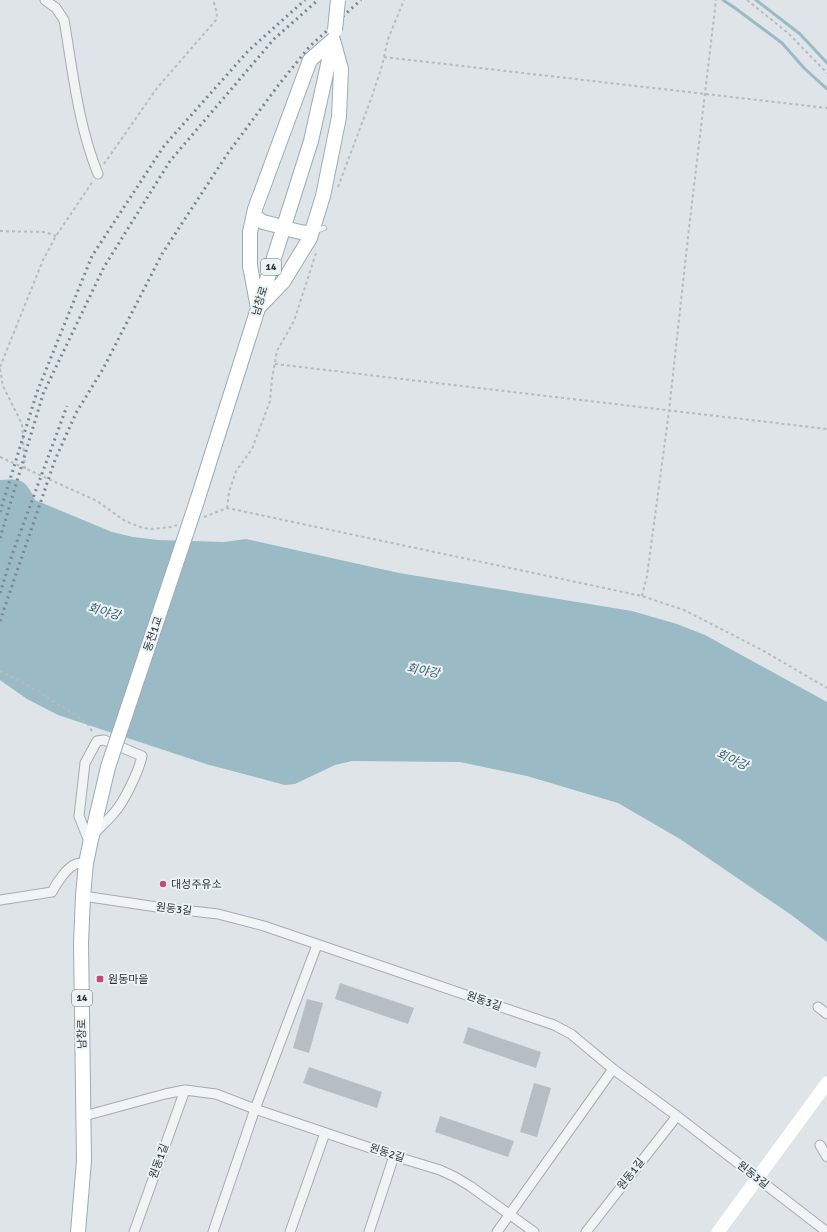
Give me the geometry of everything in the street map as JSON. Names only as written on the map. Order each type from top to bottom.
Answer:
[{"type":"main road","name":"남창로","points":[[197,501],[311,141],[334,35],[338,0]]},
{"type":"main road","points":[[258,308],[250,266],[250,232],[255,209],[310,60],[334,35]]},
{"type":"main road","points":[[258,308],[282,282],[310,238],[318,230],[323,196],[339,117],[342,69],[334,35]]},
{"type":"main road","points":[[254,216],[263,222],[275,225]]},
{"type":"main road","points":[[292,230],[304,233],[318,230]]},
{"type":"main road","name":"동천1교","points":[[108,767],[197,501]]},
{"type":"main road","name":"남창로","points":[[78,1232],[84,1161],[81,942],[82,896],[90,840],[108,767]]},
{"type":"street","points":[[45,0],[56,8],[64,20],[79,110],[91,159],[98,174]]},
{"type":"street","points":[[104,740],[142,756],[140,765],[115,812],[90,840],[79,816],[85,763],[97,741],[104,740]]},
{"type":"street","points":[[0,900],[52,892],[56,884],[75,864],[86,863]]},
{"type":"street","name":"원동3길","points":[[82,896],[218,914],[264,926],[554,1025],[571,1034],[613,1069],[677,1116],[827,1232]]},
{"type":"street","points":[[213,1232],[255,1110],[317,945]]},
{"type":"street","points":[[818,1007],[827,1014]]},
{"type":"street","points":[[497,1232],[613,1069]]},
{"type":"street","points":[[718,1232],[827,1083]]},
{"type":"street","name":"원동2길","points":[[84,1116],[185,1090],[216,1094],[255,1110],[440,1170],[470,1186],[534,1232]]},
{"type":"street","name":"원동1길","points":[[134,1232],[185,1090]]},
{"type":"street","name":"원동1길","points":[[586,1232],[677,1116]]},
{"type":"street","points":[[290,1232],[325,1132]]},
{"type":"street","points":[[820,1145],[827,1157]]},
{"type":"street","points":[[369,1232],[394,1156]]},
{"type":"path","points":[[336,193],[345,165],[371,99],[382,66],[388,39],[404,0]]},
{"type":"path","points":[[642,596],[647,576],[669,411],[716,0]]},
{"type":"path","points":[[747,0],[788,33],[827,73]]},
{"type":"path","points":[[384,56],[705,95],[827,108]]},
{"type":"path","points":[[0,231],[45,232],[56,236]]},
{"type":"path","points":[[227,508],[229,492],[236,471],[252,449],[270,401],[277,351],[294,321],[317,250]]},
{"type":"path","points":[[275,364],[827,429]]},
{"type":"path","points":[[0,369],[3,386],[22,424],[25,469]]},
{"type":"path","points":[[0,457],[97,501],[125,521],[143,528],[152,529],[183,524]]},
{"type":"path","points":[[202,518],[227,508],[642,596],[684,610],[762,650],[827,688]]},
{"type":"path","points":[[0,671],[38,691],[87,723],[97,741]]},
{"type":"water","name":"회야강","points":[[0,480],[18,480],[26,484],[35,500],[112,532],[133,537],[158,540],[224,542],[246,539],[399,573],[632,611],[677,624],[705,635],[827,702],[827,942],[790,914],[680,839],[618,803],[527,776],[460,762],[352,761],[335,765],[295,784],[285,785],[206,764],[58,715],[27,699],[0,680]]},
{"type":"building","points":[[340,983],[414,1008],[408,1024],[335,999]]},
{"type":"building","points":[[307,999],[323,1003],[309,1053],[293,1048]]},
{"type":"building","points":[[468,1027],[541,1052],[536,1068],[463,1043]]},
{"type":"building","points":[[309,1067],[382,1092],[377,1108],[303,1083]]},
{"type":"building","points":[[534,1083],[551,1088],[537,1137],[520,1132]]},
{"type":"building","points":[[440,1116],[514,1141],[508,1157],[435,1132]]},
{"type":"waterway","points":[[723,0],[782,43],[804,68],[827,89]]},
{"type":"waterway","points":[[756,0],[800,34],[827,63]]},
{"type":"railway","points":[[0,512],[37,392],[92,256],[164,146],[248,51],[305,0]]},
{"type":"railway","points":[[0,538],[43,394],[104,267],[170,161],[274,39],[318,0]]},
{"type":"railway","points":[[0,621],[55,460],[76,413],[103,369],[162,254],[228,153],[280,83],[310,46],[361,0]]},
{"type":"railway","points":[[0,593],[13,552],[67,406]]},
{"type":"place","name":"대성주유소","points":[[163,884]]},
{"type":"place","name":"원동마을","points":[[100,979]]}]
